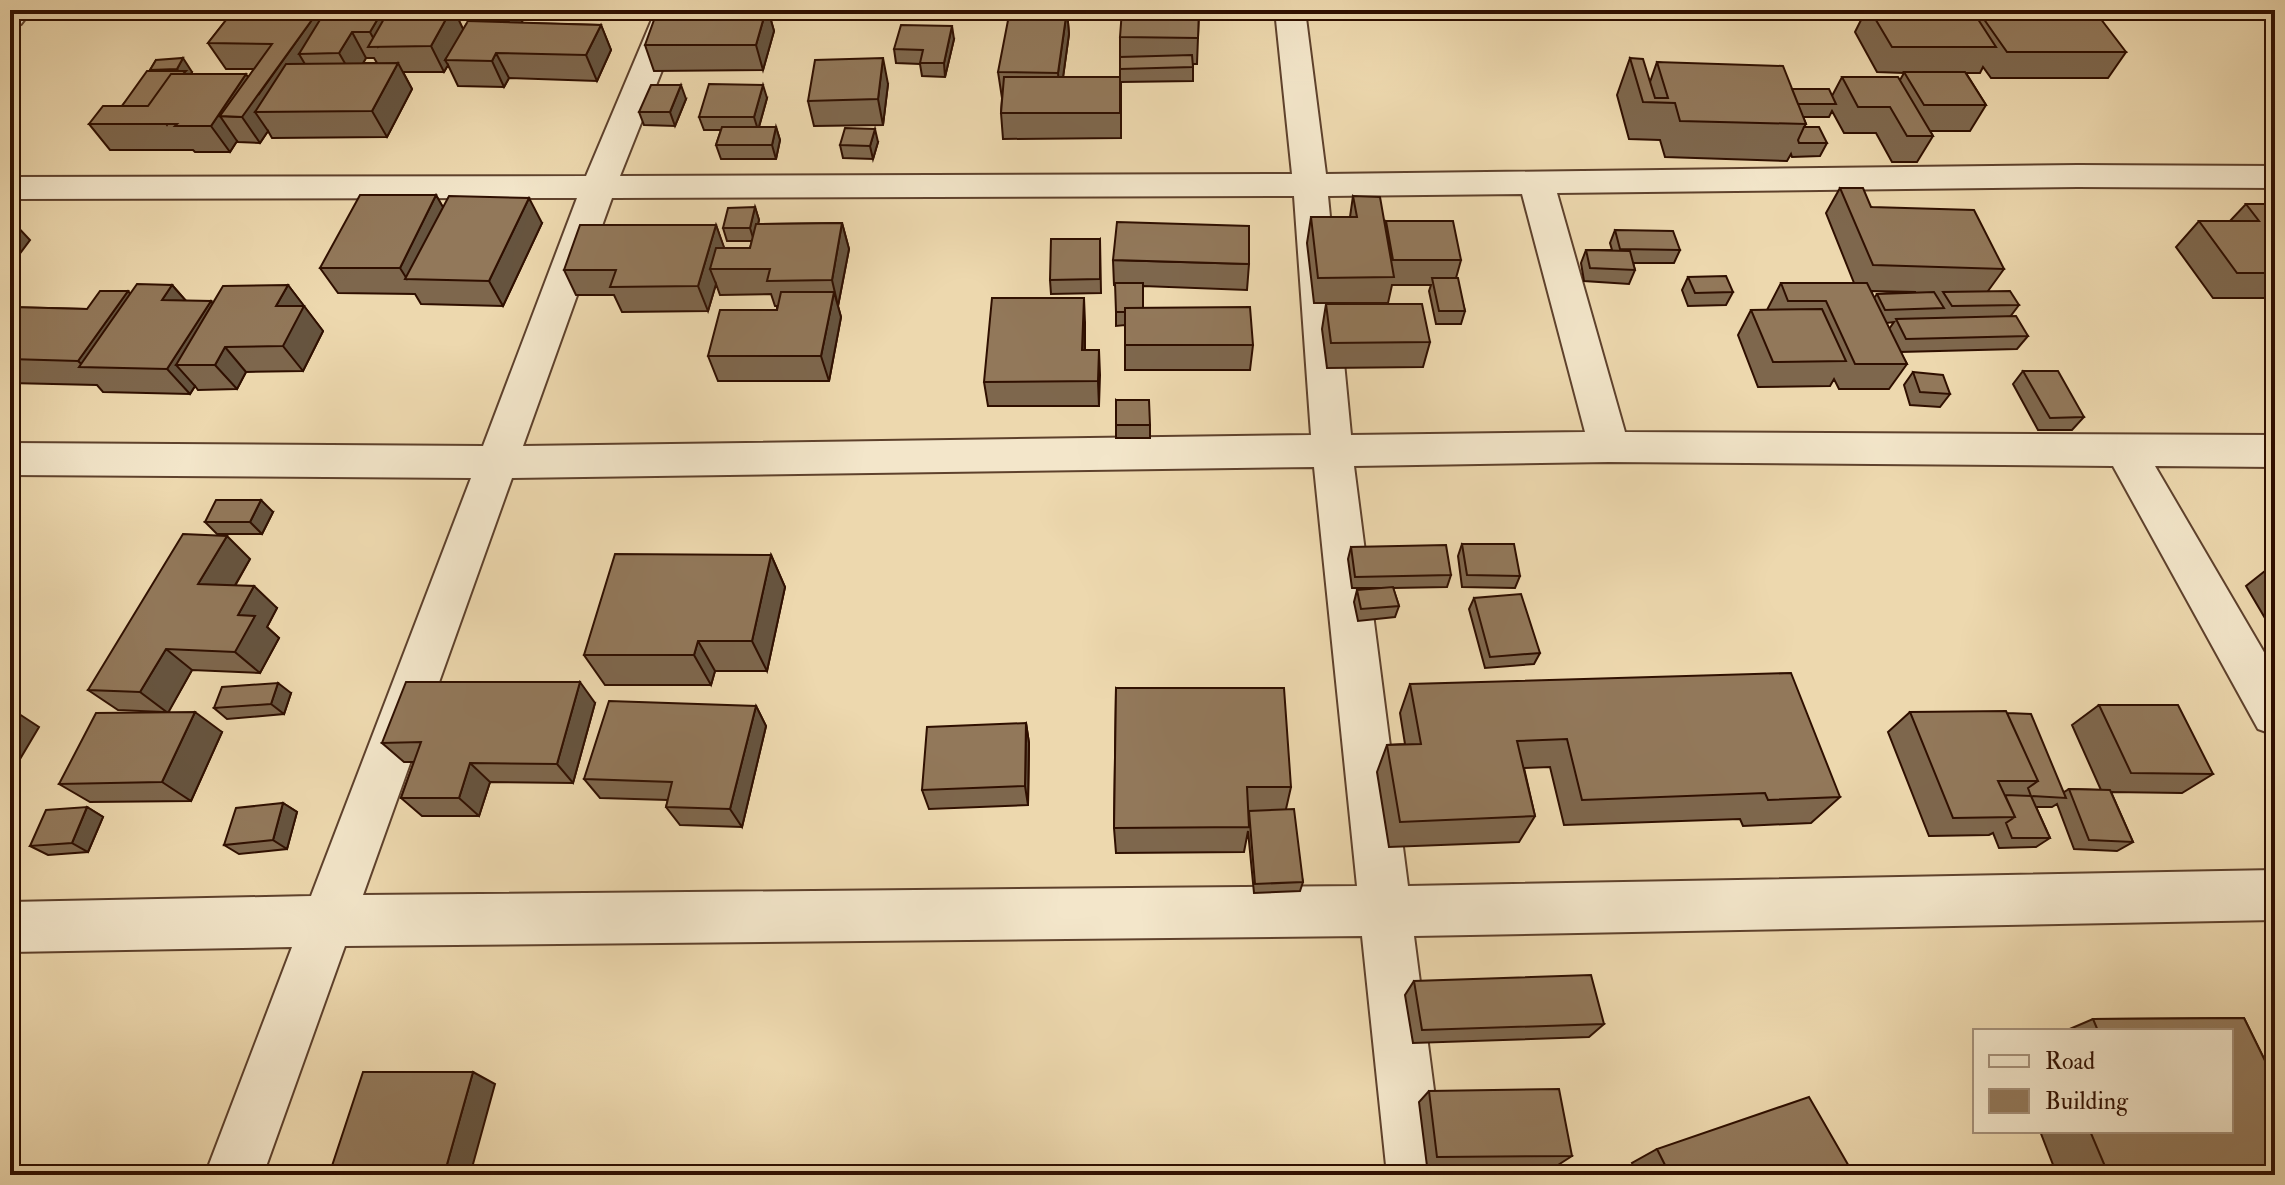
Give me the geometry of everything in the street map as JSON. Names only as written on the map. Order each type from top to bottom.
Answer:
[{"type":"street","points":[[10,18],[17,10]]},
{"type":"street","points":[[234,1175],[599,186],[671,10]]},
{"type":"street","points":[[1290,10],[1310,185],[1332,449],[1416,1175]]},
{"type":"street","points":[[10,188],[1537,184],[2078,176],[2275,177]]},
{"type":"street","points":[[1537,184],[1609,447]]},
{"type":"street","points":[[10,459],[499,462],[1609,447],[2275,451]]},
{"type":"street","points":[[2124,449],[2275,714]]},
{"type":"street","points":[[10,927],[1387,911],[2275,895]]},
{"type":"building","points":[[234,10],[319,10],[242,117],[220,116],[272,44],[208,43]]},
{"type":"building","points":[[326,10],[383,10],[370,32],[352,32],[339,53],[299,54]]},
{"type":"building","points":[[389,10],[451,10],[431,46],[368,47]]},
{"type":"building","points":[[475,10],[515,10],[508,22],[468,21]]},
{"type":"building","points":[[707,10],[766,10],[756,45],[645,45],[654,20],[704,20]]},
{"type":"building","points":[[1010,10],[1067,10],[1058,73],[998,72]]},
{"type":"building","points":[[1122,10],[1199,10],[1198,38],[1120,37]]},
{"type":"building","points":[[1870,10],[1972,10],[1996,47],[1892,47]]},
{"type":"building","points":[[2097,14],[2126,52],[2007,52],[1981,15]]},
{"type":"building","points":[[468,21],[601,25],[586,55],[496,53],[492,61],[445,60]]},
{"type":"building","points":[[901,25],[952,26],[944,63],[920,63],[923,50],[894,49]]},
{"type":"building","points":[[1192,55],[1193,67],[1120,69],[1120,57]]},
{"type":"building","points":[[183,58],[177,69],[150,70],[156,60]]},
{"type":"building","points":[[883,58],[878,99],[808,101],[815,60]]},
{"type":"building","points":[[1630,58],[1643,59],[1655,98],[1668,98],[1657,62],[1783,66],[1806,124],[1680,121],[1675,103],[1643,102]]},
{"type":"building","points":[[398,63],[372,111],[255,112],[286,64]]},
{"type":"building","points":[[147,71],[186,71],[171,74],[148,106],[122,106]]},
{"type":"building","points":[[1904,72],[1965,72],[1986,105],[1924,105]]},
{"type":"building","points":[[171,74],[246,74],[211,126],[89,124],[103,106],[148,106]]},
{"type":"building","points":[[1004,77],[1120,77],[1120,113],[1001,113]]},
{"type":"building","points":[[1842,77],[1898,77],[1933,136],[1907,136],[1890,107],[1858,107]]},
{"type":"building","points":[[709,84],[763,85],[754,117],[699,117]]},
{"type":"building","points":[[651,85],[681,85],[670,112],[639,112]]},
{"type":"building","points":[[1792,89],[1829,89],[1836,104],[1798,104]]},
{"type":"building","points":[[722,127],[776,127],[772,145],[716,145]]},
{"type":"building","points":[[1804,127],[1819,127],[1827,143],[1799,143]]},
{"type":"building","points":[[845,128],[875,129],[870,146],[840,145]]},
{"type":"building","points":[[1840,188],[1863,188],[1871,207],[1974,210],[2004,269],[1873,265]]},
{"type":"building","points":[[360,195],[436,195],[400,268],[320,268]]},
{"type":"building","points":[[449,196],[529,198],[489,281],[405,279]]},
{"type":"building","points":[[1353,196],[1380,197],[1394,277],[1318,278],[1311,217],[1357,217]]},
{"type":"building","points":[[2246,204],[2275,204],[2275,273],[2237,273],[2199,221],[2259,221]]},
{"type":"building","points":[[755,207],[750,228],[723,228],[728,208]]},
{"type":"building","points":[[1386,221],[1453,221],[1461,260],[1393,260]]},
{"type":"building","points":[[1117,222],[1249,226],[1249,264],[1113,260]]},
{"type":"building","points":[[842,223],[832,280],[767,281],[770,269],[710,269],[716,248],[750,248],[756,224]]},
{"type":"building","points":[[580,225],[716,225],[698,286],[610,287],[616,270],[564,270]]},
{"type":"building","points":[[1615,230],[1673,231],[1680,250],[1620,249]]},
{"type":"building","points":[[1051,239],[1100,239],[1100,279],[1050,280]]},
{"type":"building","points":[[1586,250],[1630,251],[1635,270],[1590,268]]},
{"type":"building","points":[[1726,276],[1733,292],[1695,293],[1688,277]]},
{"type":"building","points":[[1432,278],[1458,278],[1465,311],[1439,311]]},
{"type":"building","points":[[1115,283],[1143,283],[1143,308],[1125,308],[1125,312],[1116,312]]},
{"type":"building","points":[[1781,283],[1867,283],[1907,364],[1855,364],[1826,301],[1788,301]]},
{"type":"building","points":[[137,284],[172,285],[162,300],[211,301],[167,369],[79,367]]},
{"type":"building","points":[[288,285],[276,306],[304,306],[283,346],[225,347],[215,365],[176,365],[223,286]]},
{"type":"building","points":[[100,291],[128,291],[78,361],[10,359],[10,307],[87,309]]},
{"type":"building","points":[[2010,291],[2019,305],[1952,306],[1943,292]]},
{"type":"building","points":[[781,292],[834,292],[821,356],[708,356],[720,310],[777,310]]},
{"type":"building","points":[[1934,292],[1944,308],[1885,310],[1877,294]]},
{"type":"building","points":[[992,298],[1084,298],[1082,350],[1099,350],[1098,381],[984,382]]},
{"type":"building","points":[[1326,304],[1422,304],[1430,342],[1331,343]]},
{"type":"building","points":[[1250,307],[1253,345],[1125,345],[1125,308]]},
{"type":"building","points":[[1822,309],[1846,361],[1773,362],[1751,310]]},
{"type":"building","points":[[2016,316],[2028,336],[1906,339],[1896,319]]},
{"type":"building","points":[[2023,371],[2058,371],[2084,417],[2050,418]]},
{"type":"building","points":[[1913,372],[1943,375],[1950,394],[1920,392]]},
{"type":"building","points":[[1116,400],[1149,400],[1150,425],[1116,425]]},
{"type":"building","points":[[216,500],[261,500],[250,522],[205,522]]},
{"type":"building","points":[[183,534],[227,536],[198,584],[254,586],[238,615],[255,616],[235,652],[166,649],[140,692],[88,690]]},
{"type":"building","points":[[1462,544],[1514,544],[1520,576],[1467,575]]},
{"type":"building","points":[[1446,545],[1451,575],[1355,577],[1351,547]]},
{"type":"building","points":[[615,554],[771,555],[752,641],[698,641],[694,655],[584,655]]},
{"type":"building","points":[[1393,587],[1399,606],[1361,609],[1357,590]]},
{"type":"building","points":[[1521,594],[1540,653],[1490,657],[1474,598]]},
{"type":"building","points":[[1791,673],[1840,797],[1768,800],[1765,793],[1582,800],[1567,739],[1517,741],[1535,816],[1400,822],[1387,745],[1421,744],[1410,684]]},
{"type":"building","points":[[406,682],[580,682],[557,764],[470,763],[459,798],[401,798],[421,742],[382,743]]},
{"type":"building","points":[[278,683],[271,704],[214,708],[222,687]]},
{"type":"building","points":[[1116,688],[1284,688],[1291,787],[1247,787],[1249,827],[1114,828]]},
{"type":"building","points":[[609,701],[756,706],[730,809],[666,807],[672,782],[584,779]]},
{"type":"building","points":[[2099,705],[2178,705],[2213,774],[2131,773]]},
{"type":"building","points":[[2006,711],[2038,781],[1998,781],[2015,817],[1953,818],[1910,712]]},
{"type":"building","points":[[195,712],[162,782],[59,784],[96,713]]},
{"type":"building","points":[[2007,713],[2031,714],[2066,798],[2031,796],[2028,788],[2038,781]]},
{"type":"building","points":[[1026,723],[1025,786],[922,790],[927,727]]},
{"type":"building","points":[[2069,789],[2110,790],[2133,842],[2089,840]]},
{"type":"building","points":[[2005,795],[2031,796],[2050,838],[2012,838],[2006,823],[2015,817]]},
{"type":"building","points":[[283,803],[273,840],[224,845],[236,808]]},
{"type":"building","points":[[87,807],[72,843],[30,846],[46,810]]},
{"type":"building","points":[[1294,809],[1303,882],[1255,884],[1249,811]]},
{"type":"building","points":[[1591,975],[1604,1024],[1422,1030],[1414,981]]},
{"type":"building","points":[[2244,1018],[2275,1081],[2275,1170],[2107,1171],[2091,1133],[2233,1133],[2233,1029],[2097,1029],[2093,1019]]},
{"type":"building","points":[[363,1072],[473,1072],[444,1175],[329,1175]]},
{"type":"building","points":[[1559,1089],[1572,1156],[1437,1157],[1429,1091]]},
{"type":"building","points":[[1809,1097],[1854,1175],[1670,1175],[1657,1149]]}]
